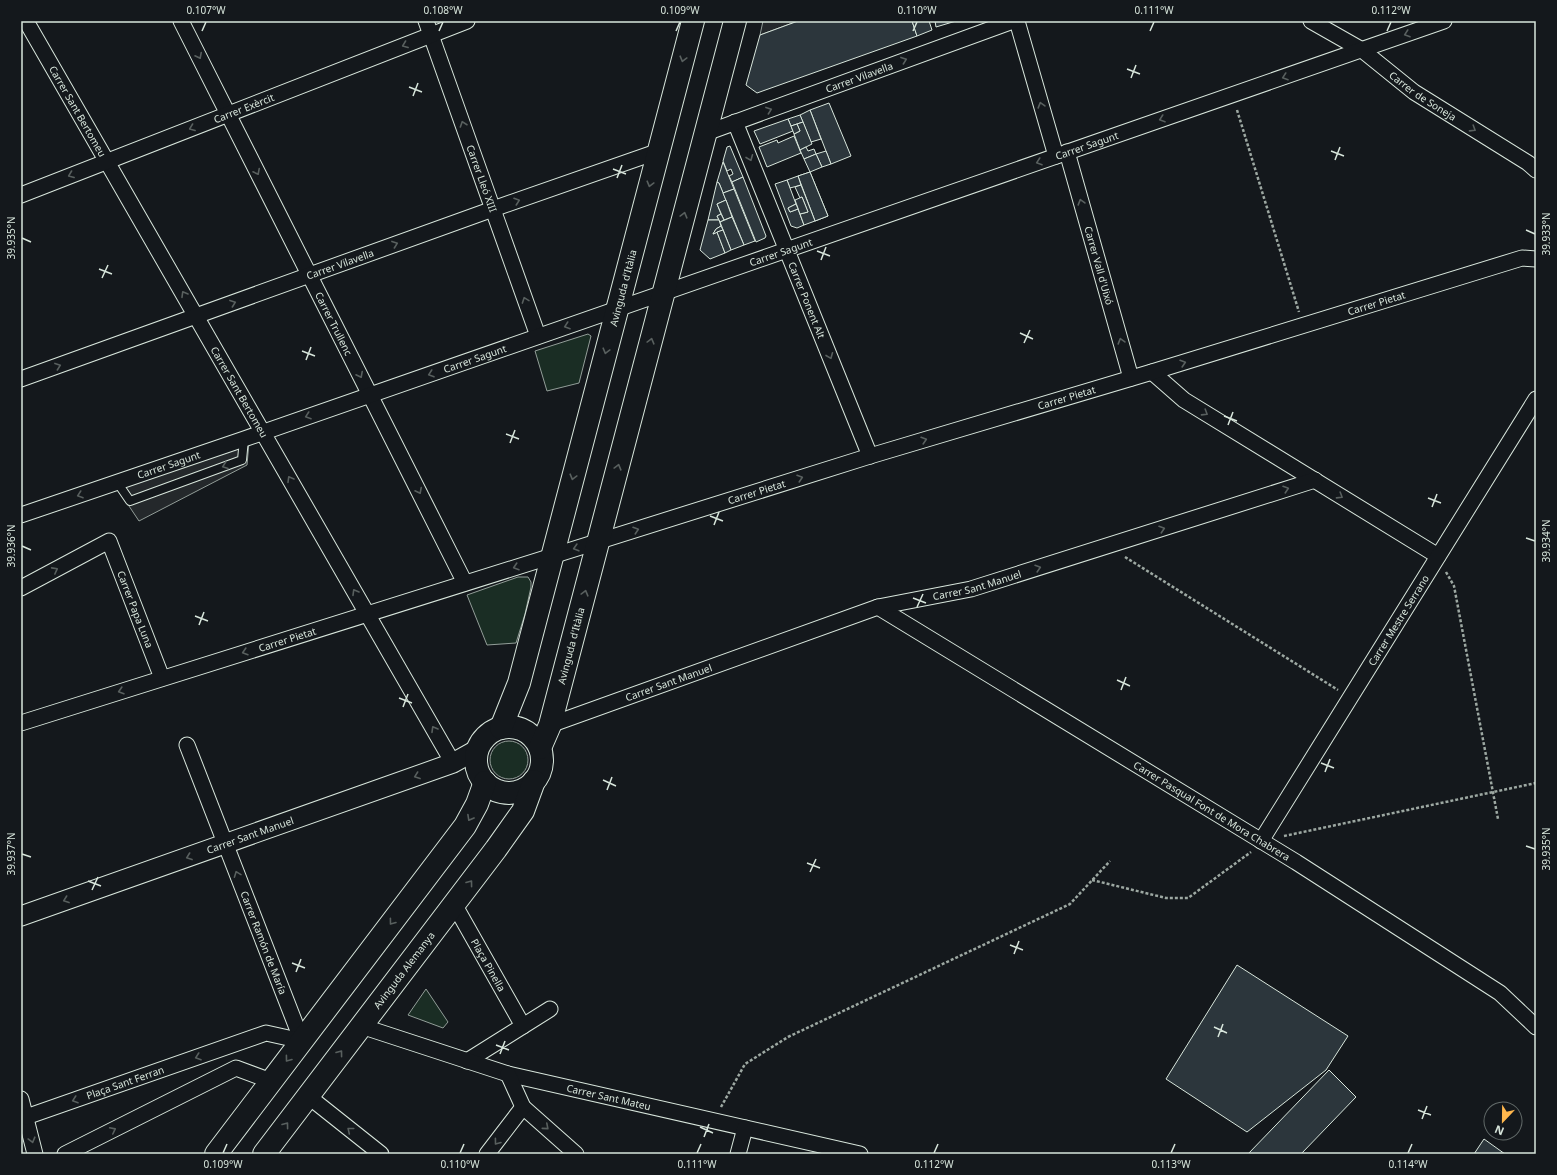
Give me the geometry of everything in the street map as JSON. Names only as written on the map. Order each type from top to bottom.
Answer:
[{"type":"main road","name":"Avinguda d'Itàlia","points":[[501,728],[519,683],[693,21]]},
{"type":"main road","name":"Avinguda d'Itàlia","points":[[540,748],[550,725],[735,21]]},
{"type":"main road","points":[[510,727],[520,729],[528,733],[540,748],[542,766],[534,781],[526,788],[516,792],[504,792],[494,789],[485,782],[480,775],[476,758],[478,749],[483,740],[491,732],[501,728],[510,727]]},
{"type":"main road","name":"Avinguda Alemanya","points":[[264,1154],[496,849],[522,811],[534,781]]},
{"type":"main road","points":[[216,1154],[465,826],[477,804],[485,782]]},
{"type":"street","name":"Carrer Trullenc","points":[[181,21],[465,583]]},
{"type":"street","name":"Carrer Exèrcit","points":[[24,189],[107,161],[228,114],[428,28],[467,21]]},
{"type":"street","name":"Carrer Vilavella","points":[[706,133],[1013,21]]},
{"type":"street","name":"Carrer Vall d'Uixó","points":[[1017,21],[1061,154],[1131,378]]},
{"type":"street","name":"Carrer de Soneja","points":[[1311,21],[1362,50],[1414,92],[1528,163],[1536,170]]},
{"type":"street","name":"Carrer Sagunt","points":[[21,515],[244,439],[1444,21]]},
{"type":"street","name":"Carrer Sant Bertomeu","points":[[28,22],[453,763]]},
{"type":"street","name":"Carrer Lleó XIII","points":[[428,28],[538,336]]},
{"type":"street","name":"Carrer Ponent Alt","points":[[735,122],[870,456]]},
{"type":"street","name":"Carrer Vilavella","points":[[21,379],[493,209],[659,151]]},
{"type":"street","name":"Carrer Pietat","points":[[598,542],[870,456],[1152,372],[1522,258],[1536,259]]},
{"type":"street","points":[[1152,372],[1184,400],[1438,556]]},
{"type":"street","name":"Carrer Mestre Serrano","points":[[1261,841],[1536,399]]},
{"type":"street","name":"Carrer Sant Manuel","points":[[550,725],[878,607],[971,589],[1315,480]]},
{"type":"street","name":"Carrer Papa Luna","points":[[21,588],[109,541],[162,678]]},
{"type":"street","points":[[553,555],[598,542]]},
{"type":"street","name":"Carrer Pietat","points":[[21,723],[553,555]]},
{"type":"street","name":"Carrer Pasqual Font de Mora Chabrera","points":[[878,607],[1261,841],[1500,993],[1536,1027]]},
{"type":"street","points":[[187,746],[225,844]]},
{"type":"street","name":"Carrer Sant Manuel","points":[[21,916],[453,763],[478,749]]},
{"type":"street","name":"Carrer Ramón de María","points":[[225,844],[302,1041]]},
{"type":"street","name":"Plaça Pinella","points":[[454,904],[523,1026]]},
{"type":"street","points":[[467,1061],[550,1010]]},
{"type":"street","name":"Carrer Sant Mateu","points":[[362,1026],[508,1074],[860,1154]]},
{"type":"street","name":"Plaça Sant Ferran","points":[[26,1117],[266,1033],[302,1041]]},
{"type":"street","points":[[224,1047],[236,1068],[271,1081]]},
{"type":"street","points":[[65,1154],[236,1068]]},
{"type":"street","points":[[508,1074],[523,1107],[576,1154]]},
{"type":"street","points":[[308,1096],[381,1154]]},
{"type":"street","points":[[21,1099],[35,1154]]},
{"type":"street","points":[[487,1154],[523,1107]]},
{"type":"street","points":[[738,1154],[745,1128]]},
{"type":"lane","points":[[117,482],[130,501],[242,460],[244,439]]},
{"type":"path","points":[[1232,95],[1303,326]]},
{"type":"path","points":[[1108,546],[1350,698]]},
{"type":"path","points":[[1438,556],[1454,586],[1498,819]]},
{"type":"path","points":[[1092,880],[1166,898],[1188,898],[1247,856],[1261,841],[1536,783]]},
{"type":"path","points":[[712,1121],[746,1064],[788,1037],[1070,904],[1110,860]]},
{"type":"green space","points":[[588,334],[591,336],[579,383],[547,391],[535,351]]},
{"type":"green space","points":[[518,577],[528,577],[531,582],[531,587],[516,643],[487,645],[467,595]]},
{"type":"green space","points":[[505,741],[513,741],[523,746],[527,753],[527,767],[523,774],[513,779],[505,779],[495,774],[493,771],[490,764],[490,756],[495,746],[498,744]]},
{"type":"green space","points":[[426,989],[448,1022],[443,1028],[408,1015]]},
{"type":"shaded area","points":[[763,21],[798,21],[760,35]]},
{"type":"shaded area","points":[[249,442],[247,465],[139,521],[117,488]]},
{"type":"building","points":[[798,21],[912,21],[917,36],[757,93],[746,85],[760,35]]},
{"type":"building","points":[[912,21],[929,21],[932,30],[917,36]]},
{"type":"building","points":[[935,21],[956,21],[936,27]]},
{"type":"building","points":[[829,103],[851,156],[831,164],[810,110]]},
{"type":"building","points":[[810,110],[821,139],[811,142],[800,115]]},
{"type":"building","points":[[800,115],[803,122],[791,126],[788,119]]},
{"type":"building","points":[[788,119],[793,131],[760,144],[754,131]]},
{"type":"building","points":[[803,122],[812,144],[800,150],[794,134],[800,131],[797,124]]},
{"type":"building","points":[[797,124],[800,131],[794,134],[791,126]]},
{"type":"building","points":[[794,136],[801,153],[767,167],[759,147],[777,140],[778,143]]},
{"type":"building","points":[[730,146],[743,177],[732,182],[729,176],[733,174],[731,169],[727,171],[723,161],[727,147]]},
{"type":"building","points":[[806,147],[808,151],[814,149],[816,154],[804,159],[800,150]]},
{"type":"building","points":[[826,151],[831,164],[822,167],[816,154]]},
{"type":"building","points":[[816,154],[822,167],[810,172],[804,159]]},
{"type":"building","points":[[723,162],[734,189],[723,193],[719,183],[717,182]]},
{"type":"building","points":[[810,172],[828,216],[815,221],[798,176]],"holes":[[[810,182],[813,190],[809,192],[806,184]]]},
{"type":"building","points":[[810,172],[828,216],[815,221],[798,176]]},
{"type":"building","points":[[798,176],[801,185],[790,188],[787,180]]},
{"type":"building","points":[[743,177],[766,236],[765,238],[756,242],[732,182]]},
{"type":"building","points":[[787,180],[796,204],[788,208],[790,212],[798,209],[804,225],[797,228],[791,226],[775,184]]},
{"type":"building","points":[[717,182],[719,183],[726,200],[717,204],[721,214],[717,216],[719,220],[708,220]]},
{"type":"building","points":[[801,185],[815,221],[804,225],[800,214],[808,212],[802,197],[800,198],[795,187]]},
{"type":"building","points":[[734,189],[755,241],[744,245],[723,193]]},
{"type":"building","points":[[802,197],[808,212],[800,214],[795,200]]},
{"type":"building","points":[[726,200],[732,217],[724,220],[717,204]]},
{"type":"building","points":[[796,204],[798,209],[790,212],[788,208]]},
{"type":"building","points":[[721,214],[724,220],[720,222],[717,216]]},
{"type":"building","points":[[732,217],[744,245],[731,250],[720,222]]},
{"type":"building","points":[[708,220],[719,220],[721,226],[716,229],[713,234],[717,232],[725,253],[710,259],[700,250]]},
{"type":"building","points":[[721,226],[723,230],[713,234],[716,229]]},
{"type":"building","points":[[723,230],[731,250],[725,253],[717,232]]},
{"type":"building","points":[[1237,965],[1348,1036],[1326,1070],[1247,1132],[1166,1079]]},
{"type":"building","points":[[1329,1070],[1356,1097],[1301,1154],[1248,1154]]},
{"type":"building","points":[[1483,1140],[1487,1141],[1505,1154],[1474,1154]]}]
